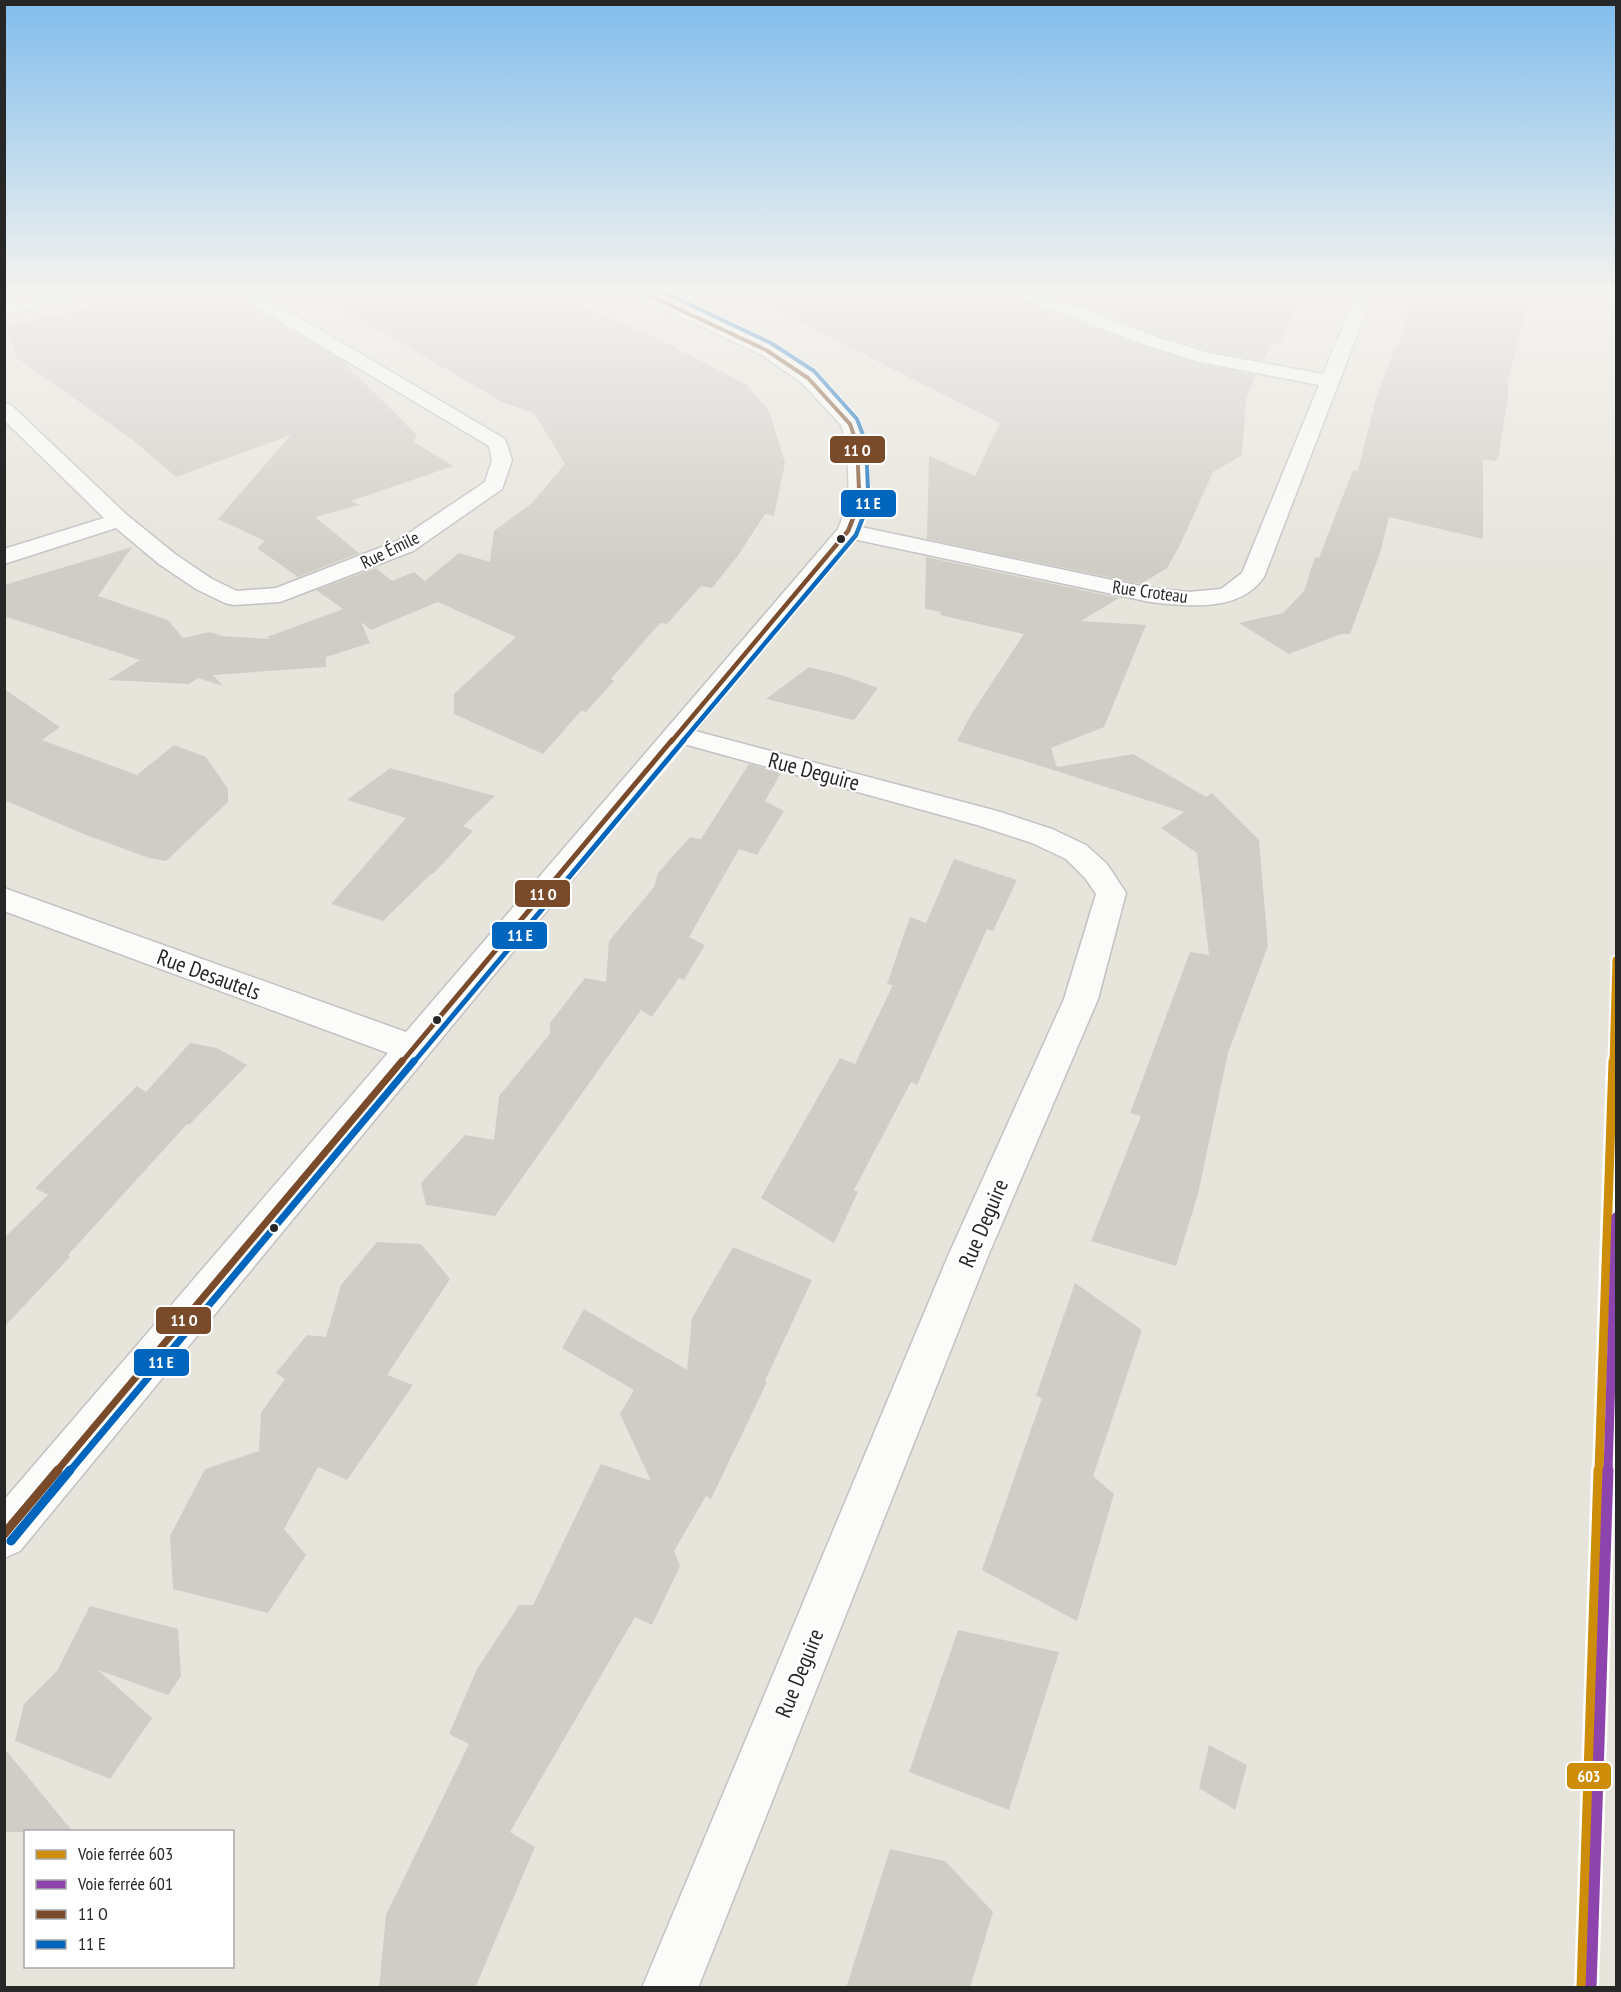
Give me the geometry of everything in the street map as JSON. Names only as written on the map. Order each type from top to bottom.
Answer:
[{"type":"street","name":"Rue Émile","points":[[4,409],[119,520],[176,566],[204,584],[233,598],[280,595],[405,546],[495,484],[502,460],[498,443],[399,384]]},
{"type":"street","points":[[4,1535],[848,531],[860,501],[857,444],[850,424],[814,384]]},
{"type":"street","name":"Rue Croteau","points":[[848,531],[1150,595],[1189,599],[1227,595],[1252,577],[1328,384]]},
{"type":"street","points":[[4,556],[119,520]]},
{"type":"street","name":"Rue Deguire","points":[[670,1988],[968,1256],[1081,999],[1111,893],[1096,872],[1076,852],[1042,836],[987,818],[677,734]]},
{"type":"street","name":"Rue Desautels","points":[[4,899],[414,1049]]},
{"type":"building","points":[[54,384],[365,384],[417,435],[414,442],[453,466],[351,501],[360,505],[315,517],[359,553],[298,577],[257,548],[265,541],[218,519],[291,435],[176,477],[133,440]]},
{"type":"building","points":[[471,384],[745,384],[769,411],[785,463],[774,516],[765,514],[739,554],[712,588],[701,586],[667,624],[660,623],[611,679],[614,681],[586,712],[581,711],[543,754],[454,714],[454,694],[516,637],[438,602],[371,630],[361,622],[370,643],[326,657],[326,667],[213,675],[223,686],[198,678],[189,684],[108,680],[140,660],[4,616],[4,585],[132,547],[98,596],[168,620],[183,638],[210,632],[222,636],[270,639],[267,637],[343,609],[316,590],[376,568],[392,581],[414,572],[425,581],[459,553],[490,562],[494,531],[532,503],[565,464],[534,413],[504,403]]},
{"type":"building","points":[[922,384],[1252,384],[1246,398],[1242,455],[1213,472],[1167,568],[1141,584],[927,539],[929,456],[975,476],[1000,423]]},
{"type":"building","points":[[1381,384],[1508,384],[1499,454],[1496,461],[1483,459],[1483,539],[1389,517],[1381,550],[1350,634],[1341,634],[1289,654],[1239,623],[1283,613],[1304,591],[1315,557],[1319,558],[1353,470],[1358,471]]},
{"type":"building","points":[[926,557],[1119,598],[1081,621],[1146,625],[1104,727],[1051,748],[1057,767],[1133,754],[1206,797],[1212,793],[1259,840],[1268,946],[1228,1053],[1198,1194],[1176,1266],[1091,1241],[1141,1116],[1130,1113],[1190,952],[1209,955],[1197,853],[1161,828],[1184,812],[957,741],[972,713],[1024,634],[940,615],[941,612],[925,609]]},
{"type":"building","points":[[809,667],[845,676],[878,688],[854,720],[766,699]]},
{"type":"building","points":[[4,689],[60,727],[42,740],[137,775],[174,745],[206,757],[228,789],[228,802],[166,861],[149,858],[86,835],[4,800]]},
{"type":"building","points":[[749,764],[781,773],[765,801],[784,811],[757,855],[739,849],[689,937],[705,945],[684,980],[679,978],[652,1017],[641,1010],[495,1216],[426,1205],[421,1183],[465,1135],[494,1140],[499,1096],[550,1034],[550,1023],[585,978],[606,982],[609,941],[654,887],[658,873],[690,837],[701,839]]},
{"type":"building","points":[[390,768],[495,796],[463,826],[473,831],[433,874],[383,921],[331,904],[406,818],[347,800]]},
{"type":"building","points":[[954,859],[1017,880],[993,931],[987,929],[917,1085],[911,1082],[854,1190],[858,1192],[834,1243],[761,1198],[840,1058],[855,1064],[893,985],[887,984],[910,917],[926,923]]},
{"type":"building","points":[[190,1043],[217,1048],[247,1065],[189,1125],[187,1124],[68,1255],[70,1257],[4,1327],[4,1238],[48,1195],[35,1188],[137,1086],[146,1092]]},
{"type":"building","points":[[377,1242],[421,1244],[450,1279],[387,1375],[413,1385],[347,1480],[318,1467],[284,1529],[306,1555],[268,1613],[173,1589],[170,1536],[205,1469],[259,1451],[261,1413],[285,1379],[276,1373],[307,1335],[326,1337],[341,1285]]},
{"type":"building","points":[[733,1247],[812,1280],[765,1381],[767,1382],[711,1499],[706,1496],[674,1551],[680,1566],[652,1625],[635,1617],[510,1832],[535,1847],[475,1988],[379,1988],[386,1915],[469,1744],[449,1734],[477,1669],[519,1605],[533,1605],[601,1464],[651,1481],[620,1414],[634,1390],[562,1348],[584,1309],[687,1370],[692,1318]]},
{"type":"building","points":[[1075,1283],[1142,1330],[1093,1476],[1114,1494],[1077,1621],[982,1570],[1042,1398],[1036,1396]]},
{"type":"building","points":[[90,1606],[178,1629],[181,1676],[168,1695],[98,1670],[152,1718],[110,1779],[15,1741],[24,1704],[57,1671]]},
{"type":"building","points":[[958,1630],[1059,1652],[1009,1810],[909,1772]]},
{"type":"building","points":[[1209,1745],[1247,1765],[1235,1810],[1199,1788]]},
{"type":"building","points":[[4,1748],[71,1830],[4,1832]]},
{"type":"building","points":[[890,1849],[945,1861],[993,1912],[970,1988],[846,1988]]},
{"type":"rail line","name":"603","points":[[1582,1988],[1616,960]]},
{"type":"rail line","name":"601","points":[[1591,1988],[1616,1217]]},
{"type":"transit line","points":[[4,1534],[848,531],[860,501],[857,444],[850,424],[813,384]]},
{"type":"transit line","points":[[11,1541],[856,535],[869,502],[866,443],[857,419],[826,384]]}]
